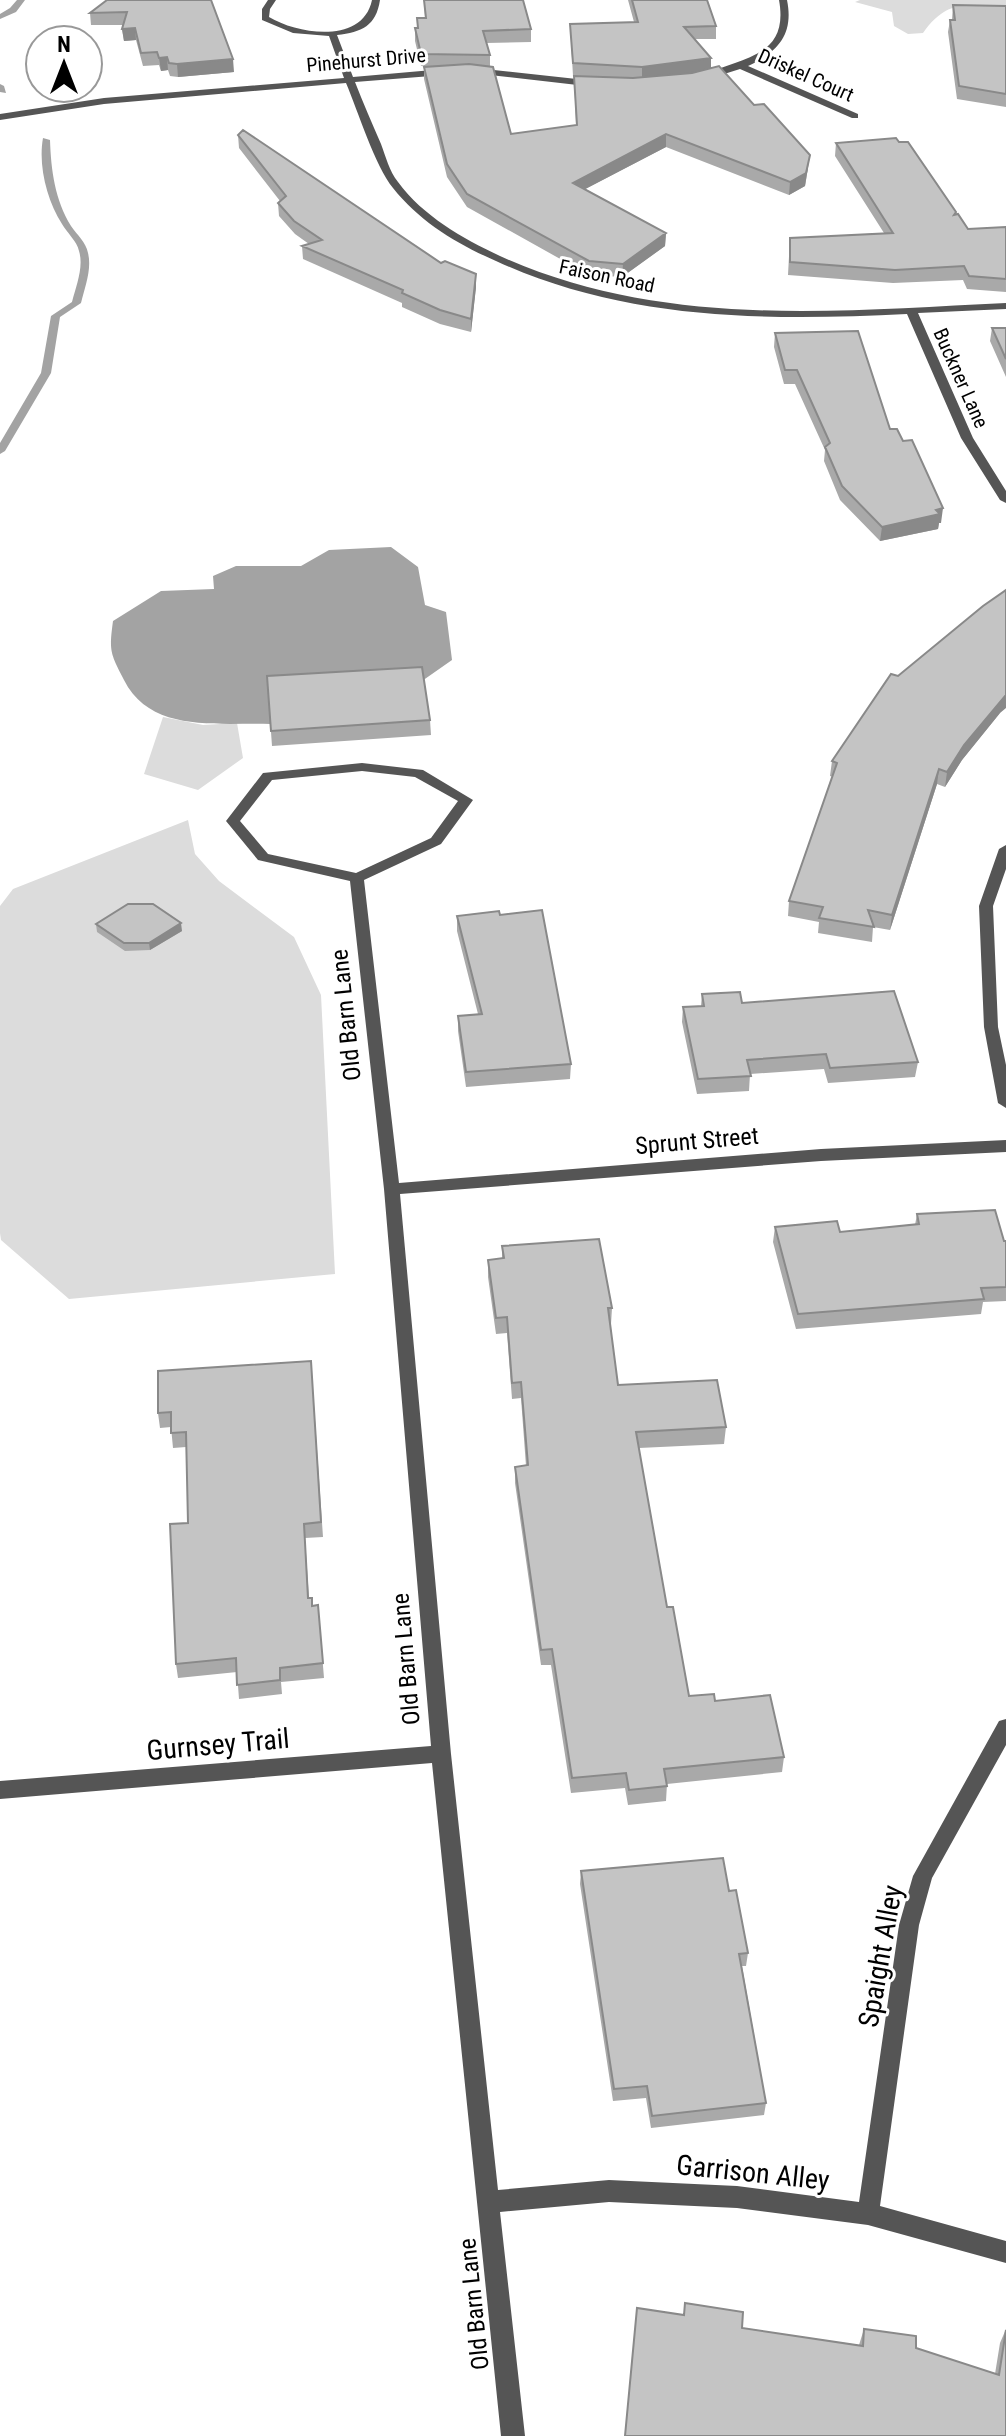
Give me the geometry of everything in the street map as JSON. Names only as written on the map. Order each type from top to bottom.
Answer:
[{"type":"street","points":[[272,0],[265,18],[274,27],[303,33],[332,34],[355,30],[369,21],[377,10],[376,0]]},
{"type":"street","points":[[697,78],[743,67],[779,40],[786,24],[783,0]]},
{"type":"street","name":"Faison Road","points":[[332,34],[392,182],[432,222],[522,273],[577,290],[664,307],[723,313],[790,316],[1006,306]]},
{"type":"street","name":"Driskel Court","points":[[743,67],[855,116]]},
{"type":"street","name":"Pinehurst Drive","points":[[0,117],[104,101],[417,73],[497,72],[605,85]]},
{"type":"street","name":"Buckner Lane","points":[[911,310],[967,438],[983,468],[1006,500]]},
{"type":"street","points":[[362,767],[418,773],[466,800],[436,841],[357,878],[263,857],[233,821],[268,776],[362,767]]},
{"type":"street","points":[[1006,849],[986,906],[991,1027],[1006,1103]]},
{"type":"street","name":"Old Barn Lane","points":[[357,878],[392,1189],[441,1754],[513,2436]]},
{"type":"street","name":"Sprunt Street","points":[[392,1189],[821,1155],[1006,1146]]},
{"type":"street","name":"Spaight Alley","points":[[868,2214],[909,1925],[923,1876],[1006,1727]]},
{"type":"street","name":"Gurnsey Trail","points":[[0,1790],[441,1754]]},
{"type":"street","name":"Garrison Alley","points":[[490,2202],[609,2191],[737,2197],[868,2214],[1006,2252]]},
{"type":"shaded area","points":[[1006,0],[1006,8],[958,7],[940,15],[923,33],[908,34],[894,26],[892,12],[855,2]]},
{"type":"shaded area","points":[[391,547],[418,567],[425,605],[446,612],[452,660],[422,681],[268,692],[271,724],[188,722],[151,709],[136,697],[116,664],[111,646],[113,621],[161,591],[214,589],[213,576],[236,566],[301,566],[329,550]]},
{"type":"shaded area","points":[[163,717],[203,725],[237,723],[243,758],[198,790],[144,774]]},
{"type":"shaded area","points":[[188,820],[195,854],[219,881],[294,937],[321,995],[335,1274],[69,1299],[1,1240],[0,906],[13,889]]},
{"type":"building","points":[[107,0],[211,0],[233,59],[177,64],[169,63],[167,57],[159,58],[157,52],[141,53],[135,28],[122,29],[127,12],[90,13]]},
{"type":"building","points":[[424,0],[523,0],[531,29],[483,31],[490,55],[421,54],[415,28],[418,28],[417,18],[426,18]]},
{"type":"building","points":[[632,0],[707,0],[716,26],[684,27],[711,58],[642,67],[573,63],[570,24],[638,22]]},
{"type":"building","points":[[953,5],[1006,6],[1006,94],[959,86],[950,20],[955,20]]},
{"type":"building","points":[[469,64],[493,67],[511,134],[577,125],[574,76],[633,78],[692,73],[719,66],[754,105],[764,104],[810,155],[806,173],[790,182],[666,134],[573,183],[666,233],[623,264],[589,261],[467,194],[447,164],[424,67]]},
{"type":"building","points":[[243,130],[441,263],[445,261],[476,274],[471,319],[440,310],[402,293],[403,290],[302,246],[322,240],[294,221],[278,203],[286,196],[238,135]]},
{"type":"building","points":[[896,138],[899,142],[908,142],[956,212],[954,215],[958,214],[968,229],[1006,227],[1006,279],[969,276],[964,266],[895,270],[790,262],[790,238],[893,233],[836,143]]},
{"type":"building","points":[[992,328],[1006,328],[1006,359]]},
{"type":"building","points":[[858,331],[890,429],[897,429],[903,441],[912,440],[943,508],[936,510],[940,514],[882,527],[842,486],[825,447],[830,443],[797,370],[785,370],[775,333]]},
{"type":"building","points":[[1006,590],[1006,695],[964,745],[947,772],[939,769],[892,915],[868,910],[874,927],[819,918],[823,907],[789,901],[837,763],[832,761],[891,674],[898,676]]},
{"type":"building","points":[[422,667],[430,720],[271,731],[267,676]]},
{"type":"building","points":[[128,904],[153,904],[181,923],[149,943],[124,943],[96,924]]},
{"type":"building","points":[[542,910],[571,1064],[466,1072],[458,1016],[482,1014],[457,916]]},
{"type":"building","points":[[894,991],[918,1062],[830,1068],[826,1054],[747,1060],[751,1076],[698,1079],[683,1007],[704,1006],[702,994],[740,992],[742,1003]]},
{"type":"building","points":[[995,1210],[1006,1241],[1006,1287],[981,1288],[984,1299],[798,1314],[775,1227],[837,1221],[840,1232],[919,1224],[917,1214]]},
{"type":"building","points":[[599,1239],[612,1308],[608,1308],[618,1385],[717,1380],[726,1427],[636,1432],[667,1607],[673,1607],[689,1696],[714,1694],[715,1701],[770,1695],[784,1757],[664,1769],[667,1786],[629,1790],[626,1773],[572,1778],[552,1649],[541,1650],[515,1467],[528,1465],[521,1382],[512,1383],[507,1317],[496,1318],[488,1260],[504,1258],[502,1246]]},
{"type":"building","points":[[311,1361],[321,1522],[304,1524],[308,1598],[312,1598],[312,1606],[318,1605],[323,1663],[280,1668],[280,1680],[237,1685],[236,1658],[176,1664],[170,1524],[188,1523],[186,1432],[171,1433],[171,1412],[158,1413],[158,1371]]},
{"type":"building","points":[[723,1858],[729,1891],[736,1890],[748,1953],[739,1954],[766,2103],[652,2116],[647,2086],[614,2089],[581,1871]]},
{"type":"building","points":[[685,2303],[743,2312],[742,2328],[863,2346],[864,2329],[916,2336],[916,2348],[999,2375],[1006,2330],[1006,2436],[625,2436],[637,2308],[684,2315]]},
{"type":"waterway","points":[[0,17],[13,10],[21,0]]},
{"type":"waterway","points":[[0,86],[3,91]]},
{"type":"waterway","points":[[0,451],[46,373],[56,316],[76,303],[84,271],[83,249],[61,216],[53,195],[46,140]]}]
